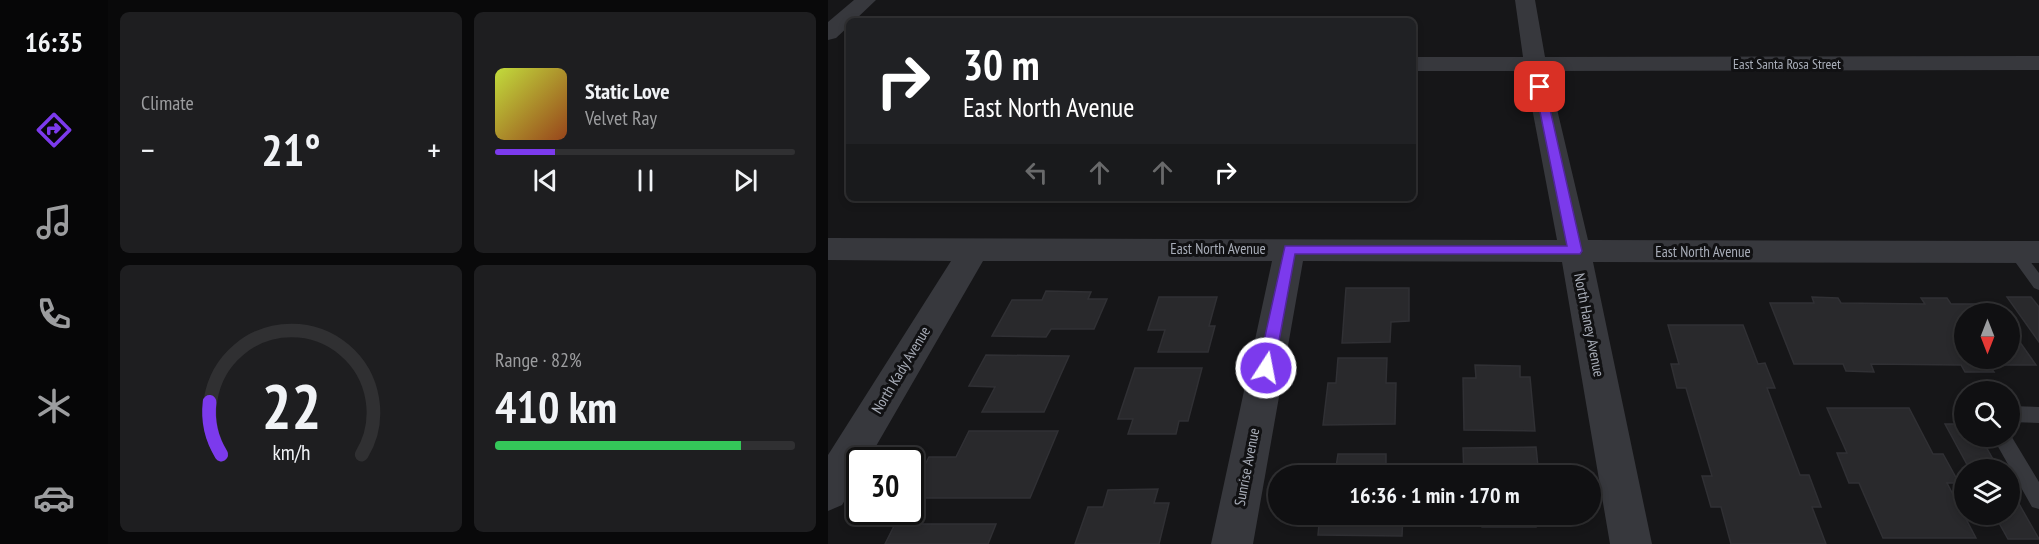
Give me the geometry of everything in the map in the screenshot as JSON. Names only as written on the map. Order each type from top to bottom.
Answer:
[{"type":"street","points":[[828,33],[866,0]]},
{"type":"street","name":"North Haney Avenue","points":[[1525,0],[1535,64],[1575,251],[1630,544]]},
{"type":"street","name":"East Santa Rosa Street","points":[[1416,64],[2039,63]]},
{"type":"street","name":"East North Avenue","points":[[828,249],[2027,252]]},
{"type":"street","name":"Sunrise Avenue","points":[[1232,544],[1290,249]]},
{"type":"street","name":"North Kady Avenue","points":[[828,491],[974,250]]},
{"type":"lane","points":[[2027,252],[2039,284]]},
{"type":"lane","points":[[2020,414],[2039,415]]},
{"type":"lane","points":[[2008,447],[2039,500]]},
{"type":"building","points":[[1346,288],[1409,288],[1409,321],[1391,322],[1390,342],[1342,343]]},
{"type":"building","points":[[1046,291],[1091,292],[1088,299],[1107,299],[1094,329],[1051,329],[1046,337],[992,336],[1012,300],[1042,300]]},
{"type":"building","points":[[1159,297],[1217,297],[1209,326],[1215,326],[1208,352],[1158,352],[1165,330],[1148,330]]},
{"type":"building","points":[[1812,297],[1838,298],[1841,303],[1925,304],[1921,298],[1947,298],[1951,304],[1954,304],[1954,365],[1871,364],[1874,372],[1846,371],[1843,364],[1794,364],[1770,303],[1814,303]]},
{"type":"building","points":[[2007,297],[2031,297],[2039,307],[2039,342],[2020,315],[2020,303],[2011,303]]},
{"type":"building","points":[[1668,325],[1743,325],[1758,364],[1765,363],[1775,388],[1767,388],[1800,475],[1809,475],[1821,507],[1812,507],[1826,544],[1731,544],[1721,507],[1711,507],[1702,476],[1712,476],[1686,388],[1677,388],[1671,364],[1679,364]]},
{"type":"building","points":[[2020,342],[2036,365],[2020,365]]},
{"type":"building","points":[[986,355],[1069,356],[1044,412],[982,412],[995,387],[969,386]]},
{"type":"building","points":[[1338,358],[1387,358],[1386,383],[1396,383],[1395,424],[1323,425],[1328,383],[1336,383]]},
{"type":"building","points":[[1475,365],[1520,366],[1520,377],[1530,377],[1535,431],[1464,430],[1463,378],[1476,378]]},
{"type":"building","points":[[1135,368],[1202,368],[1188,421],[1179,421],[1176,434],[1128,434],[1133,419],[1118,419]]},
{"type":"building","points":[[1963,369],[1992,369],[1994,372],[1965,372]]},
{"type":"building","points":[[1827,408],[1909,408],[1933,454],[1943,454],[1954,474],[1954,483],[1947,483],[1954,496],[1954,525],[1969,525],[1976,538],[1883,538],[1859,483],[1849,483],[1837,453],[1847,453]]},
{"type":"building","points":[[1945,424],[1954,424],[1954,441]]},
{"type":"building","points":[[969,431],[1058,431],[1030,498],[924,498],[924,466],[929,457],[956,457]]},
{"type":"building","points":[[1536,447],[1538,465],[1464,465],[1463,448]]},
{"type":"building","points":[[1958,447],[1986,447],[1993,459],[1964,459]]},
{"type":"building","points":[[1338,454],[1386,454],[1386,465],[1336,465]]},
{"type":"building","points":[[1158,489],[1154,503],[1169,503],[1159,544],[1075,544],[1088,507],[1103,507],[1108,490]]},
{"type":"building","points":[[2020,506],[2039,539],[2008,539],[2000,525],[2020,525]]},
{"type":"building","points":[[996,524],[988,544],[885,544],[894,525]]},
{"type":"building","points":[[1319,525],[1402,525],[1402,536],[1318,535]]},
{"type":"building","points":[[1482,525],[1536,525],[1536,527],[1482,527]]},
{"type":"route","points":[[1266,368],[1290,249],[1575,251],[1540,87]]}]
